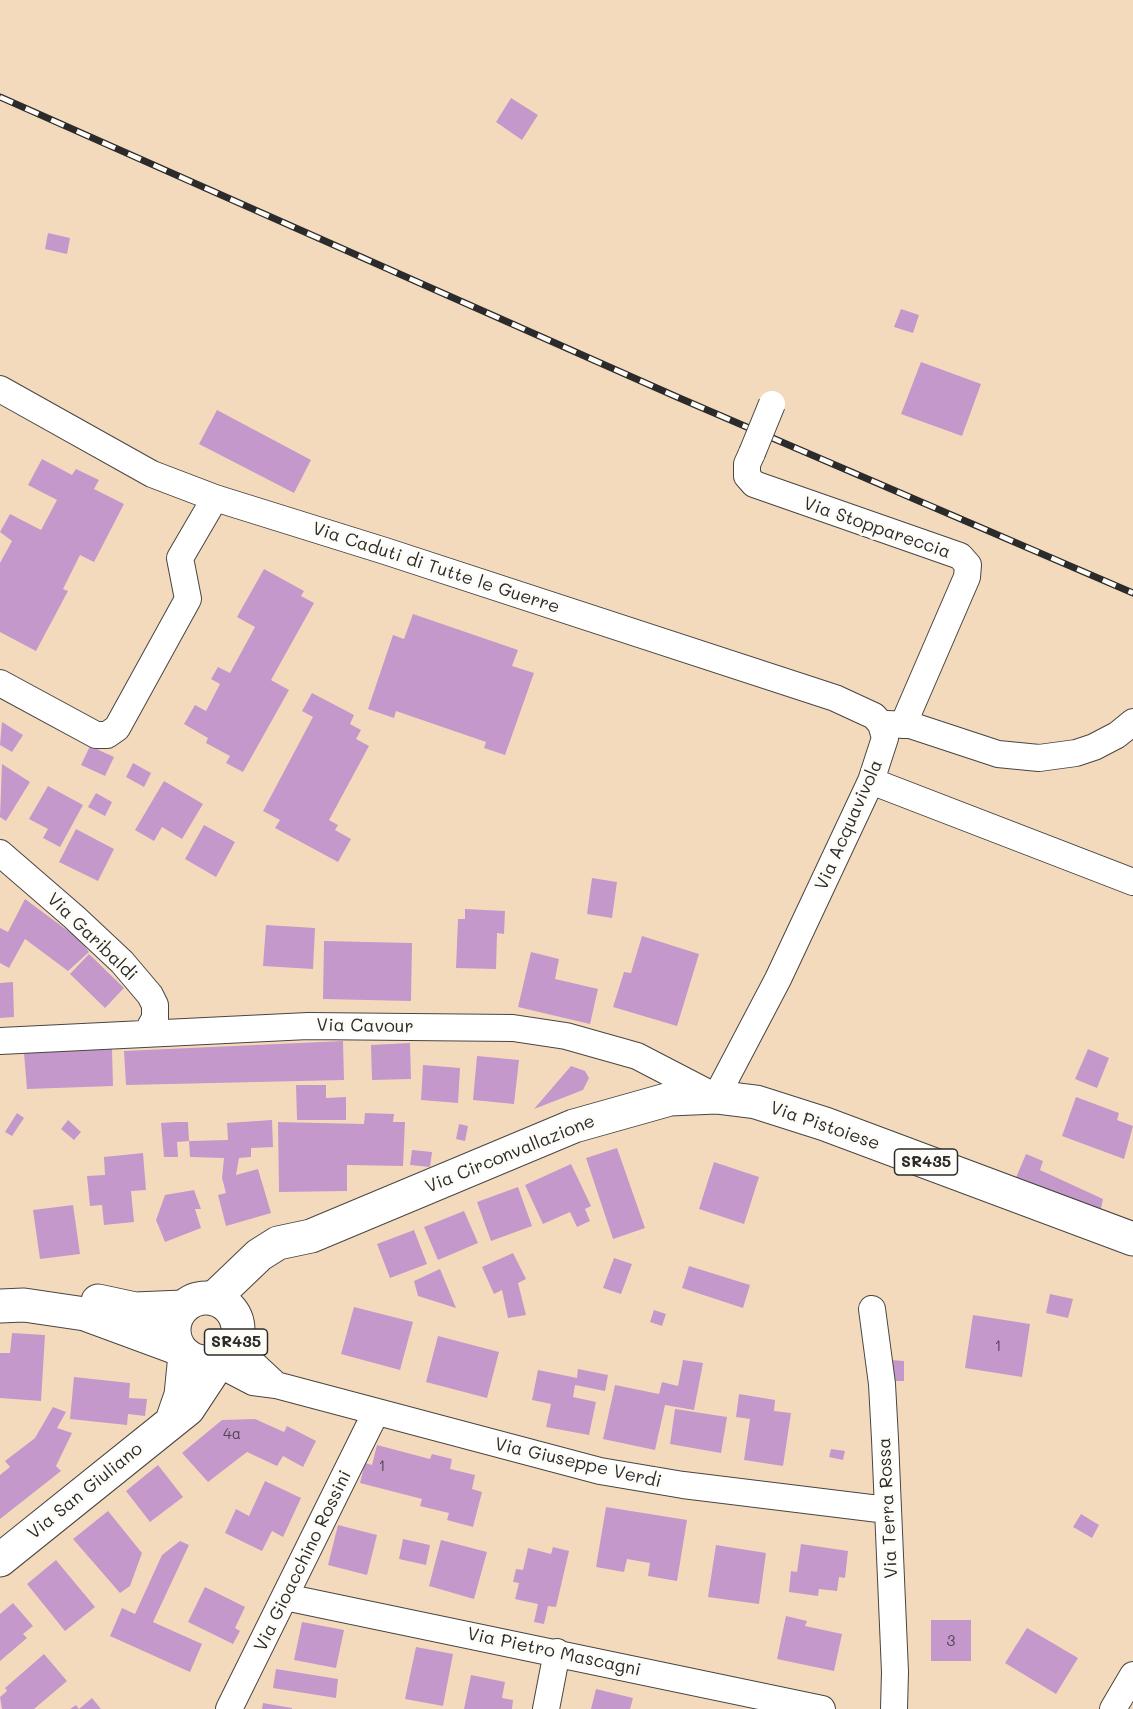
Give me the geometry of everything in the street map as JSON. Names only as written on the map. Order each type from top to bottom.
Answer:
[{"type":"main road","name":"Via Circonvallazione","points":[[218,1325],[264,1252],[278,1243],[311,1236],[574,1126],[670,1099],[716,1097]]},
{"type":"main road","name":"Via Pistoiese","points":[[716,1097],[756,1102],[825,1124],[1133,1239]]},
{"type":"main road","name":"SR435","points":[[12,1306],[38,1299],[62,1297],[218,1325]]},
{"type":"main road","name":"SR435","points":[[12,1306],[85,1314],[183,1352],[199,1362],[218,1325]]},
{"type":"main road","name":"SR435","points":[[183,1352],[175,1337],[174,1324],[218,1325]]},
{"type":"main road","name":"Via San Giuliano","points":[[0,1560],[192,1404],[218,1325]]},
{"type":"main road","points":[[171,1423],[181,1395],[183,1352]]},
{"type":"street","name":"Via Caduti di Tutte le Guerre","points":[[0,389],[152,474],[215,498],[396,554],[835,698],[892,724]]},
{"type":"street","name":"Via Stoppareccia","points":[[772,404],[747,464],[747,476],[754,484],[960,556],[968,565],[968,577],[892,724]]},
{"type":"street","points":[[0,683],[96,735],[107,735],[117,728],[188,599],[180,558],[215,498]]},
{"type":"street","points":[[892,724],[998,754],[1039,758],[1076,753],[1094,747],[1117,735],[1133,722]]},
{"type":"street","name":"Via Acquavivola","points":[[716,1097],[778,979],[871,781],[892,724]]},
{"type":"street","points":[[871,781],[1133,882]]},
{"type":"street","name":"Via Garibaldi","points":[[0,853],[98,940],[150,995],[155,1005],[155,1018],[146,1034]]},
{"type":"street","name":"Via Cavour","points":[[0,1041],[308,1026],[513,1028],[566,1036],[637,1056],[716,1097]]},
{"type":"street","name":"Via Terra Rossa","points":[[872,1309],[882,1384],[895,1672],[894,1709]]},
{"type":"street","name":"Via Giuseppe Verdi","points":[[218,1325],[230,1370],[243,1378],[624,1476],[887,1510]]},
{"type":"street","name":"Via Gioacchino Rossini","points":[[229,1709],[376,1412]]},
{"type":"street","name":"Via Pietro Mascagni","points":[[285,1597],[822,1709]]},
{"type":"street","points":[[546,1709],[557,1652]]},
{"type":"street","points":[[1113,1709],[1133,1675]]},
{"type":"building","points":[[511,98],[538,115],[522,140],[496,122]]},
{"type":"building","points":[[48,233],[70,238],[67,254],[45,249]]},
{"type":"building","points":[[901,309],[919,315],[913,333],[894,327]]},
{"type":"building","points":[[921,362],[981,384],[962,436],[901,414]]},
{"type":"building","points":[[217,410],[311,460],[294,493],[199,444]]},
{"type":"building","points":[[42,459],[72,475],[76,469],[99,480],[94,489],[124,504],[94,562],[80,555],[63,589],[68,591],[36,651],[0,632],[0,563],[12,541],[0,532],[10,514],[41,530],[57,500],[28,485]]},
{"type":"building","points":[[264,569],[304,591],[301,596],[314,603],[271,680],[289,690],[243,772],[226,763],[230,756],[206,743],[208,738],[184,724],[195,705],[206,711],[220,684],[211,679],[218,667],[230,673],[255,627],[237,617]]},
{"type":"building","points":[[413,614],[518,650],[512,666],[534,673],[505,755],[484,748],[486,742],[396,711],[394,718],[368,709],[393,635],[404,639]]},
{"type":"building","points":[[312,693],[354,715],[350,724],[361,730],[356,739],[369,746],[329,820],[338,825],[335,830],[351,839],[338,862],[275,828],[280,820],[263,811],[313,717],[302,711]]},
{"type":"building","points":[[2,722],[23,735],[12,752],[0,745]]},
{"type":"building","points":[[90,746],[114,757],[105,776],[81,765]]},
{"type":"building","points":[[133,763],[151,773],[144,787],[126,777]]},
{"type":"building","points":[[2,764],[30,782],[6,821],[0,817]]},
{"type":"building","points":[[164,781],[203,804],[182,839],[162,827],[154,841],[135,830]]},
{"type":"building","points":[[48,786],[83,805],[60,847],[43,838],[48,829],[29,819]]},
{"type":"building","points":[[96,793],[112,802],[105,816],[88,807]]},
{"type":"building","points":[[204,825],[235,842],[216,877],[185,859]]},
{"type":"building","points":[[76,829],[114,849],[98,881],[59,862]]},
{"type":"building","points":[[592,878],[617,882],[612,918],[587,914]]},
{"type":"building","points":[[25,899],[79,939],[89,952],[68,971],[25,939],[9,968],[0,963],[0,928],[8,932]]},
{"type":"building","points":[[465,909],[505,911],[504,934],[497,933],[496,969],[456,968],[458,919],[465,919]]},
{"type":"building","points":[[266,925],[315,928],[313,969],[263,966]]},
{"type":"building","points":[[642,936],[699,954],[677,1026],[613,1007],[624,972],[631,973]]},
{"type":"building","points":[[324,941],[412,943],[411,1001],[323,999]]},
{"type":"building","points":[[531,952],[559,959],[555,979],[598,989],[590,1024],[518,1007]]},
{"type":"building","points":[[89,954],[124,988],[105,1008],[70,974]]},
{"type":"building","points":[[13,982],[14,1017],[0,1018],[0,983]]},
{"type":"building","points":[[343,1041],[344,1080],[126,1085],[124,1051]]},
{"type":"building","points":[[410,1043],[411,1079],[372,1080],[371,1045]]},
{"type":"building","points":[[112,1049],[113,1086],[27,1089],[24,1053]]},
{"type":"building","points":[[1088,1049],[1109,1058],[1097,1088],[1075,1079]]},
{"type":"building","points":[[477,1056],[519,1060],[514,1104],[473,1100]]},
{"type":"building","points":[[423,1065],[460,1068],[458,1103],[421,1100]]},
{"type":"building","points":[[571,1066],[585,1071],[589,1078],[583,1090],[534,1109]]},
{"type":"building","points":[[296,1085],[326,1085],[326,1098],[346,1097],[346,1120],[297,1120]]},
{"type":"building","points":[[1076,1097],[1119,1113],[1117,1120],[1133,1126],[1124,1159],[1062,1136]]},
{"type":"building","points":[[17,1113],[24,1118],[12,1136],[5,1132]]},
{"type":"building","points":[[365,1113],[394,1114],[393,1122],[405,1122],[403,1166],[347,1165],[347,1191],[279,1192],[278,1122],[364,1124]]},
{"type":"building","points":[[68,1120],[81,1132],[74,1140],[61,1129]]},
{"type":"building","points":[[272,1120],[273,1147],[251,1148],[251,1157],[239,1158],[236,1175],[258,1169],[271,1213],[226,1226],[218,1195],[226,1193],[222,1178],[224,1158],[190,1157],[189,1141],[228,1140],[227,1123]]},
{"type":"building","points":[[188,1122],[189,1141],[177,1142],[178,1157],[164,1157],[161,1123]]},
{"type":"building","points":[[459,1124],[468,1126],[465,1141],[456,1139]]},
{"type":"building","points":[[617,1148],[645,1228],[613,1239],[586,1158]]},
{"type":"building","points":[[412,1150],[432,1152],[430,1167],[410,1165]]},
{"type":"building","points":[[143,1153],[146,1190],[131,1191],[134,1222],[104,1225],[102,1205],[90,1206],[87,1176],[105,1175],[104,1157]]},
{"type":"building","points":[[1026,1154],[1043,1161],[1040,1170],[1103,1199],[1100,1213],[1015,1180]]},
{"type":"building","points":[[714,1162],[759,1177],[744,1224],[699,1209]]},
{"type":"building","points":[[571,1164],[591,1206],[585,1209],[590,1221],[577,1227],[570,1212],[543,1224],[525,1185]]},
{"type":"building","points":[[518,1187],[532,1226],[491,1241],[477,1202]]},
{"type":"building","points":[[194,1190],[201,1209],[195,1209],[201,1228],[165,1242],[156,1220],[165,1195]]},
{"type":"building","points":[[73,1205],[80,1254],[40,1259],[33,1210]]},
{"type":"building","points":[[464,1211],[478,1243],[438,1260],[424,1227]]},
{"type":"building","points":[[414,1230],[427,1264],[390,1278],[377,1244]]},
{"type":"building","points":[[513,1253],[526,1279],[518,1283],[526,1315],[508,1318],[502,1290],[494,1294],[482,1267]]},
{"type":"building","points":[[614,1258],[632,1264],[621,1294],[603,1288]]},
{"type":"building","points":[[689,1266],[750,1285],[743,1308],[682,1288]]},
{"type":"building","points":[[440,1269],[456,1308],[418,1296],[414,1281]]},
{"type":"building","points":[[1050,1294],[1073,1299],[1068,1318],[1046,1313]]},
{"type":"building","points":[[354,1307],[413,1322],[400,1370],[341,1354]]},
{"type":"building","points":[[654,1310],[666,1314],[662,1326],[650,1322]]},
{"type":"building","points":[[973,1315],[1030,1324],[1022,1377],[965,1368]]},
{"type":"building","points":[[12,1333],[45,1335],[41,1401],[0,1398],[0,1353],[10,1353]]},
{"type":"building","points":[[438,1336],[499,1352],[487,1398],[426,1382]]},
{"type":"building","points":[[683,1360],[703,1363],[694,1410],[665,1405],[655,1450],[603,1439],[615,1385],[659,1394],[662,1382],[678,1386]]},
{"type":"building","points":[[891,1360],[904,1361],[904,1381],[890,1381]]},
{"type":"building","points":[[578,1369],[608,1375],[605,1391],[575,1385],[573,1397],[596,1402],[589,1435],[546,1427],[551,1404],[532,1400],[538,1370],[577,1378]]},
{"type":"building","points":[[74,1377],[130,1383],[129,1398],[147,1399],[145,1416],[128,1414],[127,1425],[70,1419]]},
{"type":"building","points":[[739,1394],[775,1400],[774,1411],[791,1413],[783,1466],[744,1460],[750,1419],[736,1417]]},
{"type":"building","points":[[53,1407],[66,1412],[57,1428],[72,1433],[56,1466],[61,1471],[0,1519],[0,1475],[10,1467],[5,1461],[35,1438]]},
{"type":"building","points":[[675,1409],[727,1417],[721,1453],[670,1444]]},
{"type":"building","points":[[255,1419],[284,1432],[287,1426],[316,1441],[303,1467],[283,1456],[277,1466],[247,1452],[208,1482],[182,1453],[222,1420]]},
{"type":"building","points":[[377,1445],[430,1459],[432,1454],[452,1459],[450,1469],[475,1475],[472,1489],[482,1492],[473,1527],[447,1520],[449,1513],[420,1506],[422,1499],[360,1483],[365,1463],[372,1465]]},
{"type":"building","points":[[831,1449],[845,1451],[843,1460],[829,1457]]},
{"type":"building","points":[[158,1465],[183,1497],[150,1522],[126,1491]]},
{"type":"building","points":[[265,1481],[301,1498],[283,1537],[272,1531],[262,1551],[225,1533],[236,1509],[249,1516]]},
{"type":"building","points":[[606,1507],[687,1520],[677,1581],[648,1576],[650,1563],[627,1559],[624,1572],[596,1567]]},
{"type":"building","points":[[108,1511],[142,1553],[130,1586],[120,1593],[73,1539]]},
{"type":"building","points":[[1081,1514],[1099,1525],[1092,1538],[1073,1527]]},
{"type":"building","points":[[338,1525],[377,1535],[367,1575],[328,1565]]},
{"type":"building","points":[[403,1539],[430,1545],[426,1565],[399,1559]]},
{"type":"building","points":[[441,1540],[487,1552],[474,1599],[429,1586]]},
{"type":"building","points":[[180,1541],[189,1545],[153,1622],[202,1644],[190,1672],[110,1636],[122,1608],[135,1614],[162,1555]]},
{"type":"building","points":[[801,1544],[848,1551],[845,1578],[839,1577],[837,1591],[819,1589],[818,1596],[789,1592],[791,1571],[797,1572]]},
{"type":"building","points":[[716,1545],[766,1553],[759,1604],[708,1597]]},
{"type":"building","points":[[553,1547],[569,1551],[556,1607],[548,1606],[544,1624],[534,1622],[538,1604],[515,1599],[519,1583],[513,1582],[516,1569],[523,1570],[528,1548],[551,1554]]},
{"type":"building","points":[[56,1560],[95,1607],[65,1631],[27,1584]]},
{"type":"building","points":[[205,1587],[245,1607],[235,1628],[240,1631],[233,1644],[188,1622]]},
{"type":"building","points":[[13,1603],[33,1626],[23,1634],[27,1638],[0,1661],[0,1614]]},
{"type":"building","points":[[786,1616],[807,1621],[805,1626],[842,1634],[834,1671],[777,1659]]},
{"type":"building","points":[[931,1620],[971,1620],[971,1661],[931,1661]]},
{"type":"building","points":[[302,1622],[344,1630],[336,1668],[294,1660]]},
{"type":"building","points":[[1027,1628],[1078,1658],[1056,1694],[1005,1663]]},
{"type":"building","points":[[416,1647],[453,1654],[443,1706],[405,1699]]},
{"type":"building","points":[[44,1654],[67,1681],[34,1709],[2,1709],[0,1697],[7,1691],[5,1688]]},
{"type":"building","points":[[276,1669],[338,1679],[336,1698],[273,1688]]},
{"type":"building","points":[[471,1675],[505,1682],[502,1698],[513,1700],[512,1709],[464,1709]]},
{"type":"building","points":[[596,1689],[633,1698],[630,1709],[591,1709]]},
{"type":"building","points":[[92,1698],[101,1709],[79,1709]]},
{"type":"building","points":[[263,1703],[292,1708],[292,1709],[262,1709]]},
{"type":"railway","points":[[0,97],[677,397],[1133,593]]}]
